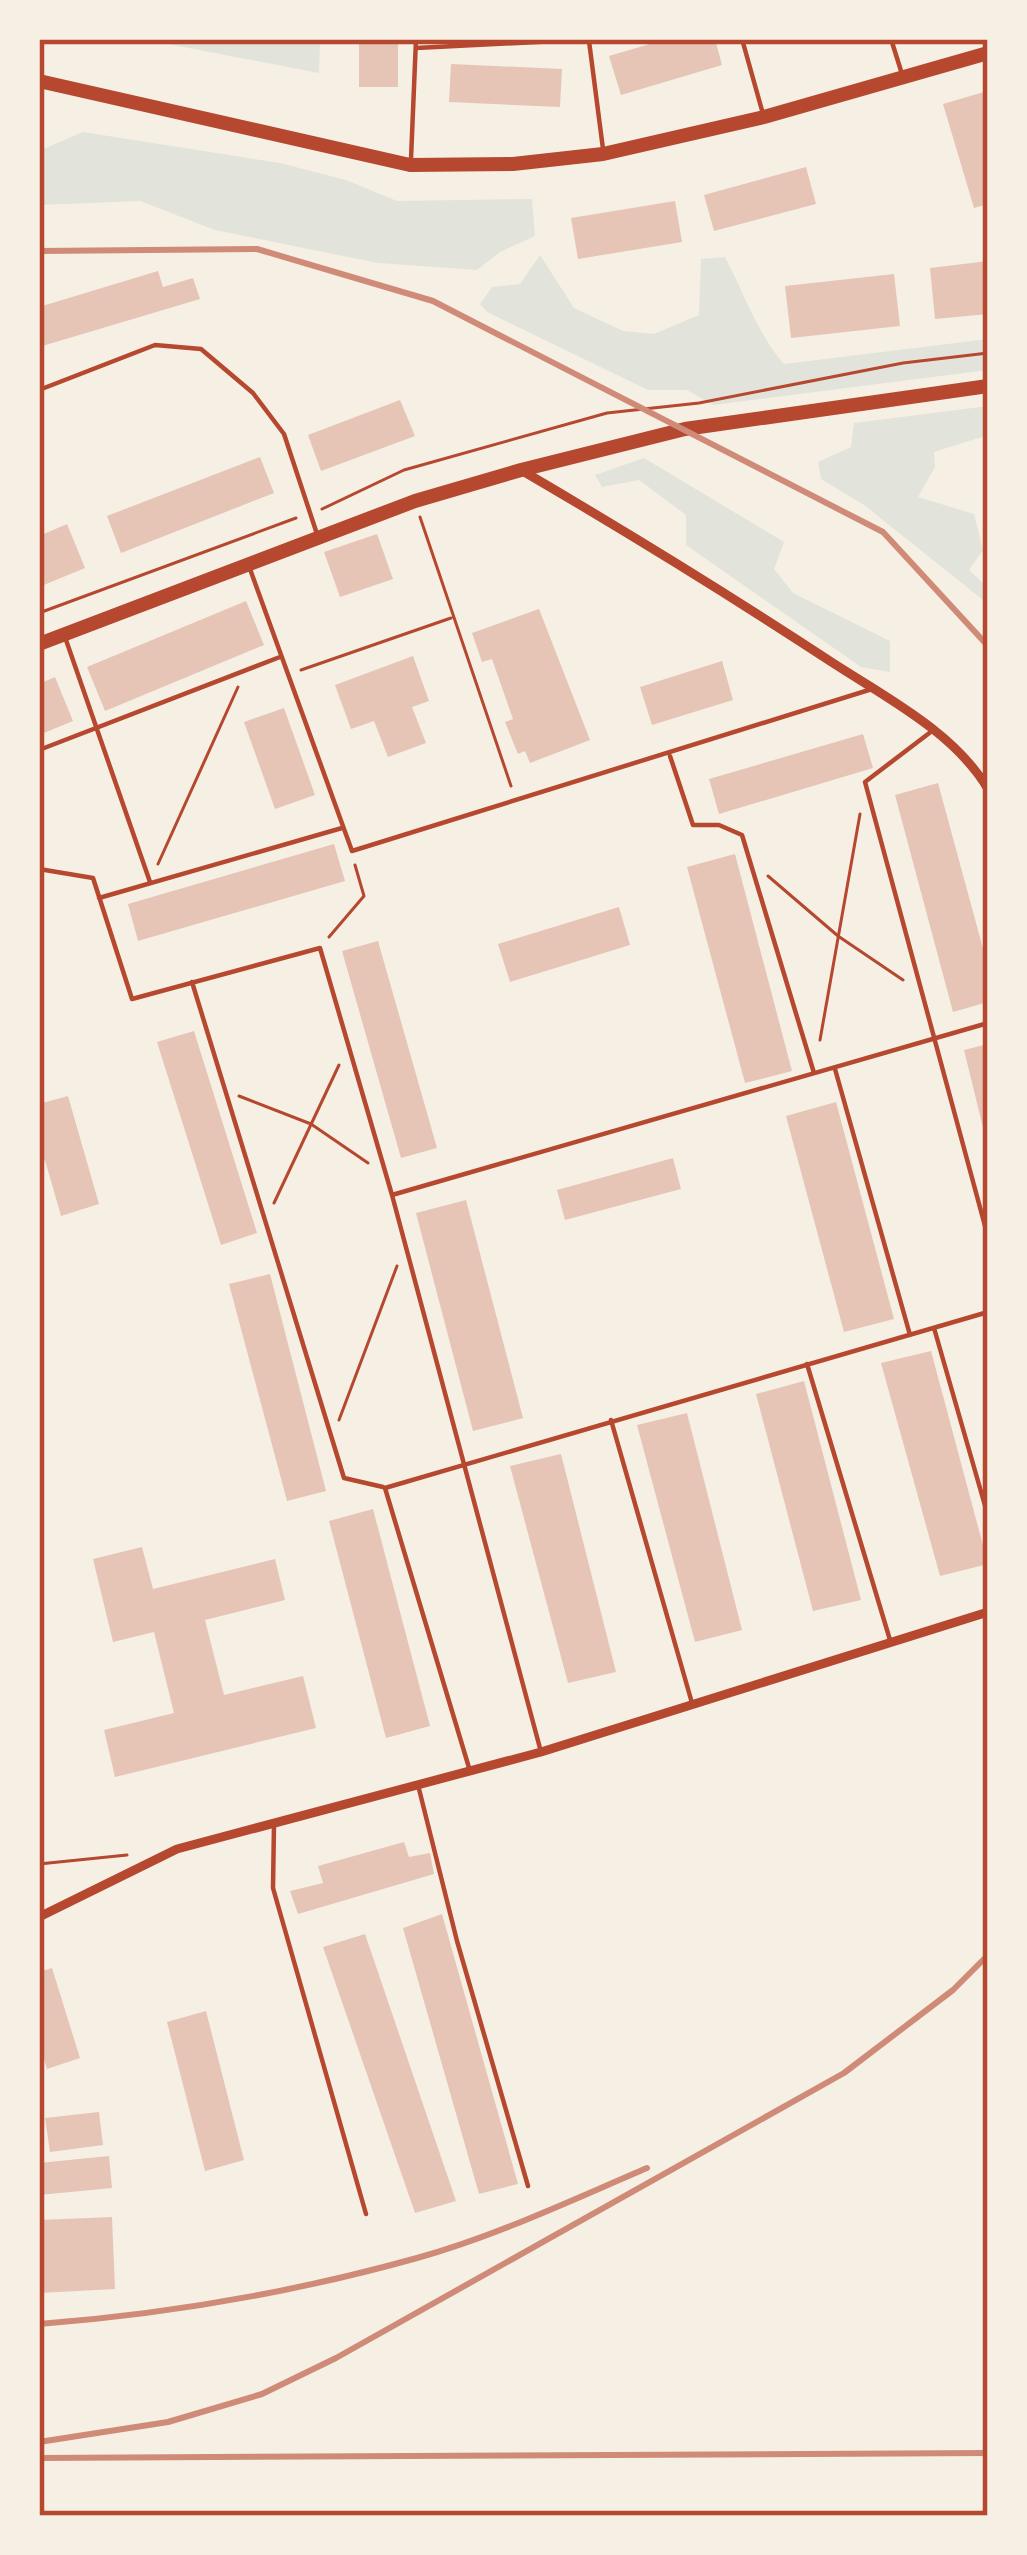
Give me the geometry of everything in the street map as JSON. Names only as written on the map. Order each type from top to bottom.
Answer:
[{"type":"main road","points":[[39,81],[410,165],[513,164],[603,154],[764,117],[988,53]]},
{"type":"main road","points":[[39,644],[415,501],[521,470],[685,429],[988,386]]},
{"type":"street","points":[[521,470],[697,573],[872,689],[967,756],[988,789]]},
{"type":"street","points":[[39,1917],[177,1850],[541,1752],[988,1612]]},
{"type":"lane","points":[[410,165],[416,39]]},
{"type":"lane","points":[[416,48],[597,39]]},
{"type":"lane","points":[[742,39],[764,117]]},
{"type":"lane","points":[[891,39],[904,79]]},
{"type":"lane","points":[[589,41],[603,154]]},
{"type":"lane","points":[[39,391],[155,345],[201,349],[254,393],[284,434],[318,538]]},
{"type":"lane","points":[[248,564],[352,851],[872,689]]},
{"type":"lane","points":[[64,634],[150,882]]},
{"type":"lane","points":[[39,750],[282,656]]},
{"type":"lane","points":[[932,731],[865,782],[988,1237]]},
{"type":"lane","points":[[669,755],[693,825],[719,825],[742,835],[814,1073]]},
{"type":"lane","points":[[100,898],[343,827]]},
{"type":"lane","points":[[39,869],[93,878],[132,999],[320,948],[406,1245],[541,1752]]},
{"type":"lane","points":[[192,982],[344,1478],[386,1488],[988,1312]]},
{"type":"lane","points":[[392,1195],[988,1023]]},
{"type":"lane","points":[[835,1067],[910,1335]]},
{"type":"lane","points":[[934,1328],[988,1516]]},
{"type":"lane","points":[[808,1364],[891,1643]]},
{"type":"lane","points":[[611,1420],[692,1705]]},
{"type":"lane","points":[[386,1488],[470,1771]]},
{"type":"lane","points":[[418,1785],[457,1941],[528,2186]]},
{"type":"lane","points":[[274,1823],[273,1888],[366,2214]]},
{"type":"path","points":[[404,470],[516,802]]},
{"type":"path","points":[[288,674],[454,616]]},
{"type":"path","points":[[150,882],[245,670]]},
{"type":"path","points":[[814,1073],[865,782]]},
{"type":"path","points":[[320,948],[364,896],[352,851]]},
{"type":"path","points":[[749,859],[838,936],[922,992]]},
{"type":"path","points":[[265,1220],[349,1044]]},
{"type":"path","points":[[226,1091],[310,1124],[387,1177]]},
{"type":"path","points":[[332,1438],[406,1245]]},
{"type":"path","points":[[39,1864],[131,1854]]},
{"type":"shaded area","points":[[142,39],[320,39],[319,73]]},
{"type":"shaded area","points":[[83,132],[280,163],[346,180],[397,201],[532,199],[535,236],[500,252],[477,270],[378,263],[215,230],[140,201],[39,205],[39,151]]},
{"type":"shaded area","points":[[540,255],[574,308],[623,331],[654,334],[699,315],[701,259],[725,257],[759,327],[784,364],[988,339],[988,370],[713,405],[687,390],[648,390],[487,312],[480,304],[492,287],[520,284]]},
{"type":"shaded area","points":[[988,406],[988,435],[934,452],[935,467],[918,497],[974,514],[983,550],[969,570],[988,588],[988,604],[864,505],[821,479],[818,462],[851,447],[854,423]]},
{"type":"shaded area","points":[[644,458],[784,542],[774,569],[793,593],[890,641],[890,672],[861,667],[686,545],[686,515],[639,480],[602,487],[595,475]]},
{"type":"building","points":[[359,39],[398,39],[398,87],[359,87]]},
{"type":"building","points":[[667,39],[715,39],[722,65],[621,95],[609,56]]},
{"type":"building","points":[[451,64],[562,69],[560,107],[449,102]]},
{"type":"building","points":[[984,92],[988,204],[974,208],[943,104]]},
{"type":"building","points":[[806,167],[816,204],[714,231],[704,195]]},
{"type":"building","points":[[675,201],[682,242],[578,259],[571,218]]},
{"type":"building","points":[[988,261],[988,314],[935,319],[930,268]]},
{"type":"building","points":[[158,271],[163,287],[193,278],[200,299],[39,347],[39,307]]},
{"type":"building","points":[[894,274],[900,326],[791,338],[785,286]]},
{"type":"building","points":[[400,400],[415,436],[321,471],[308,435]]},
{"type":"building","points":[[260,457],[274,493],[121,553],[107,516]]},
{"type":"building","points":[[67,524],[85,568],[39,587],[39,536]]},
{"type":"building","points":[[377,534],[393,579],[340,597],[324,552]]},
{"type":"building","points":[[246,601],[264,645],[105,711],[87,667]]},
{"type":"building","points":[[539,609],[590,740],[530,763],[525,751],[518,754],[505,722],[513,719],[492,659],[482,662],[472,633]]},
{"type":"building","points":[[413,656],[429,701],[412,707],[426,743],[388,757],[374,721],[351,729],[335,685]]},
{"type":"building","points":[[722,661],[733,700],[652,725],[640,687]]},
{"type":"building","points":[[55,677],[73,721],[39,735],[39,684]]},
{"type":"building","points":[[284,708],[315,795],[275,809],[244,722]]},
{"type":"building","points":[[863,734],[873,768],[719,814],[709,779]]},
{"type":"building","points":[[938,783],[988,967],[988,1002],[953,1012],[895,795]]},
{"type":"building","points":[[334,844],[345,881],[138,941],[128,904]]},
{"type":"building","points":[[735,854],[792,1071],[745,1083],[687,867]]},
{"type":"building","points":[[619,907],[630,945],[510,982],[498,944]]},
{"type":"building","points":[[378,941],[437,1148],[401,1158],[342,951]]},
{"type":"building","points":[[194,1031],[257,1233],[221,1245],[157,1042]]},
{"type":"building","points":[[988,1044],[988,1140],[986,1140],[964,1050]]},
{"type":"building","points":[[68,1096],[99,1204],[61,1216],[45,1160],[39,1162],[39,1104]]},
{"type":"building","points":[[836,1102],[894,1319],[844,1332],[786,1116]]},
{"type":"building","points":[[673,1158],[681,1189],[565,1220],[557,1190]]},
{"type":"building","points":[[466,1200],[523,1418],[473,1431],[416,1213]]},
{"type":"building","points":[[270,1274],[326,1491],[287,1501],[229,1284]]},
{"type":"building","points":[[931,1351],[988,1564],[940,1576],[881,1363]]},
{"type":"building","points":[[804,1381],[861,1600],[813,1611],[756,1394]]},
{"type":"building","points":[[687,1413],[742,1630],[695,1642],[637,1425]]},
{"type":"building","points":[[561,1454],[616,1672],[568,1683],[510,1466]]},
{"type":"building","points":[[373,1509],[430,1726],[386,1738],[329,1521]]},
{"type":"building","points":[[142,1547],[153,1589],[275,1559],[285,1600],[205,1620],[224,1695],[303,1676],[316,1728],[115,1777],[104,1730],[174,1713],[154,1632],[113,1642],[93,1559]]},
{"type":"building","points":[[404,1842],[409,1857],[430,1853],[434,1874],[298,1914],[290,1891],[323,1883],[318,1866]]},
{"type":"building","points":[[442,1914],[518,2184],[479,2194],[403,1928]]},
{"type":"building","points":[[365,1934],[456,2201],[415,2213],[323,1947]]},
{"type":"building","points":[[52,1968],[80,2058],[47,2069],[39,2041],[39,1972]]},
{"type":"building","points":[[206,2011],[244,2160],[205,2171],[167,2022]]},
{"type":"building","points":[[99,2112],[103,2145],[50,2152],[45,2118]]},
{"type":"building","points":[[109,2156],[112,2188],[39,2195],[39,2163]]},
{"type":"building","points":[[112,2217],[115,2289],[39,2293],[39,2220]]},
{"type":"railway","points":[[39,251],[257,249],[433,301],[883,532],[988,646]]},
{"type":"railway","points":[[39,2442],[168,2422],[262,2394],[336,2358],[844,2073],[953,1990],[988,1955]]},
{"type":"railway","points":[[39,2324],[230,2300],[417,2258],[534,2217],[647,2168]]},
{"type":"railway","points":[[39,2458],[988,2453]]}]
